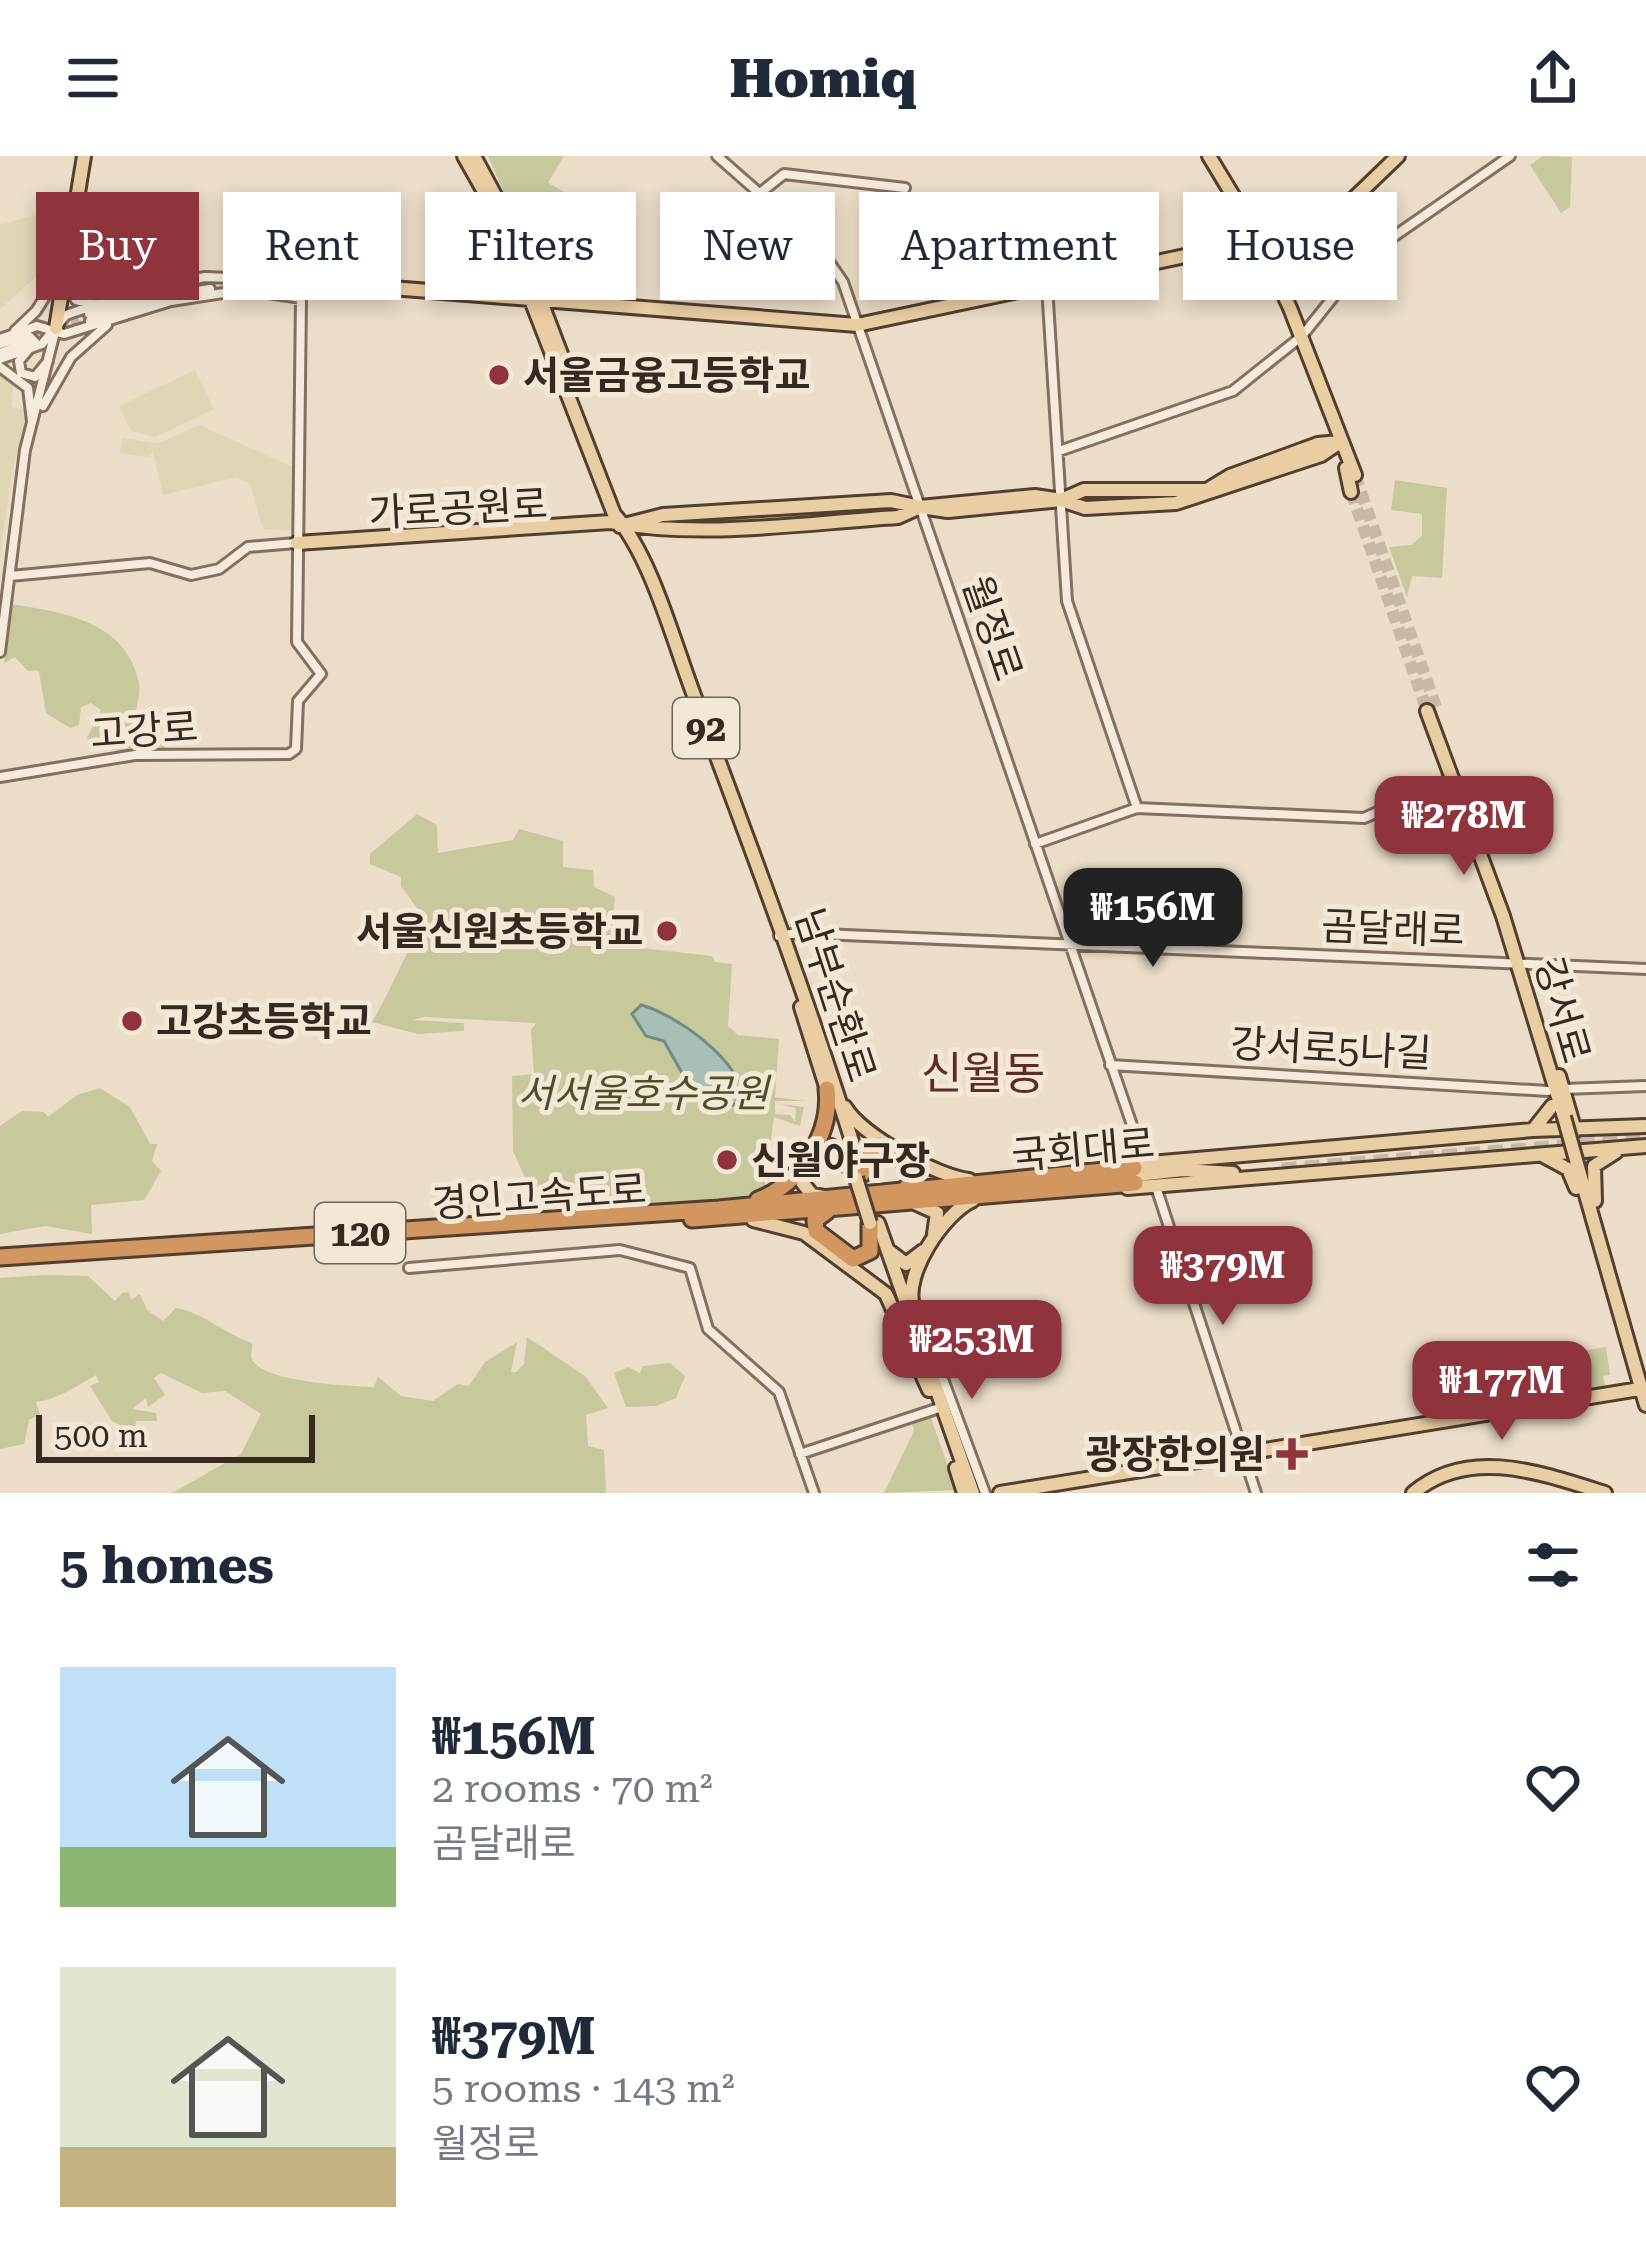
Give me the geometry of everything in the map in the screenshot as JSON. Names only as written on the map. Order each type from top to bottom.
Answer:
[{"type":"highway","points":[[719,1209],[762,1198],[794,1177],[828,1121],[827,1089]]},
{"type":"highway","points":[[883,1146],[916,1168],[915,1184],[905,1197],[861,1183],[863,1153],[883,1146]]},
{"type":"highway","points":[[692,1220],[739,1219],[826,1204],[978,1189],[1030,1176],[1138,1172]]},
{"type":"highway","points":[[978,1189],[1039,1193],[1138,1172]]},
{"type":"highway","name":"경인고속도로","points":[[0,1261],[802,1201],[826,1204],[861,1183]]},
{"type":"highway","name":"경인고속도로","points":[[0,1261],[692,1220],[861,1183]]},
{"type":"highway","points":[[826,1204],[815,1220],[816,1231],[853,1259],[870,1251],[874,1223]]},
{"type":"main road","points":[[76,192],[81,156]]},
{"type":"main road","name":"남부순환로","points":[[464,156],[481,192]]},
{"type":"main road","name":"남부순환로","points":[[474,156],[494,192]]},
{"type":"main road","points":[[1208,156],[1231,192]]},
{"type":"main road","points":[[1361,192],[1398,156]]},
{"type":"main road","points":[[56,328],[60,300]]},
{"type":"main road","name":"남부순환로","points":[[535,300],[799,976],[861,1183]]},
{"type":"main road","points":[[553,300],[857,325],[979,300]]},
{"type":"main road","points":[[1286,300],[1355,475]]},
{"type":"main road","points":[[545,322],[563,301]]},
{"type":"main road","points":[[1340,443],[1351,492]]},
{"type":"main road","name":"가로공원로","points":[[297,543],[612,529],[663,514],[896,501],[920,507],[1061,500],[1085,508],[1159,504],[1228,489],[1321,455],[1340,443]]},
{"type":"main road","points":[[896,501],[908,509],[898,518]]},
{"type":"main road","name":"가로공원로","points":[[623,524],[650,528],[898,518],[920,507]]},
{"type":"main road","name":"남부순환로","points":[[623,524],[782,935],[827,1089],[969,1493]]},
{"type":"main road","points":[[635,547],[640,532],[650,528]]},
{"type":"main road","name":"강서로","points":[[1432,709],[1519,964],[1597,1232]]},
{"type":"main road","points":[[787,962],[791,959],[799,976]]},
{"type":"main road","points":[[1539,1034],[1564,1088],[1566,1120],[1541,1151]]},
{"type":"main road","points":[[1539,1034],[1566,1120],[1599,1148]]},
{"type":"main road","points":[[826,1056],[843,1104],[857,1123],[937,1172],[978,1189],[948,1221],[912,1281],[909,1292],[924,1334],[925,1353]]},
{"type":"main road","points":[[1537,1130],[1566,1120]]},
{"type":"main road","points":[[1138,1172],[1198,1160],[1537,1130],[1566,1120],[1646,1126]]},
{"type":"main road","points":[[1615,1127],[1603,1136],[1617,1147]]},
{"type":"main road","points":[[1537,1130],[1550,1142],[1541,1151]]},
{"type":"main road","points":[[826,1204],[802,1182],[819,1149],[831,1145],[840,1150],[861,1183]]},
{"type":"main road","points":[[1039,1193],[1644,1146]]},
{"type":"main road","points":[[1591,1180],[1598,1159],[1644,1146]]},
{"type":"main road","points":[[1541,1151],[1572,1177]]},
{"type":"main road","points":[[1597,1232],[1581,1207],[1568,1160],[1582,1158],[1591,1180],[1597,1232],[1646,1406]]},
{"type":"main road","name":"국회대로","points":[[802,1201],[1124,1174],[1198,1160]]},
{"type":"main road","name":"국회대로","points":[[861,1183],[1183,1170],[1306,1171]]},
{"type":"main road","points":[[884,1242],[900,1263],[919,1258],[937,1228],[938,1213],[931,1206],[905,1197]]},
{"type":"main road","points":[[739,1219],[804,1233],[878,1286],[886,1294],[929,1390]]},
{"type":"main road","name":"남부순환로","points":[[874,1223],[925,1353],[969,1493]]},
{"type":"main road","points":[[1000,1493],[1644,1388]]},
{"type":"main road","points":[[1413,1493],[1459,1466],[1494,1466],[1605,1493]]},
{"type":"street","name":"월정로","points":[[717,156],[758,192]]},
{"type":"street","points":[[1058,451],[1233,391],[1302,336],[1366,255],[1510,156]]},
{"type":"street","points":[[762,192],[784,174],[904,188]]},
{"type":"street","name":"월정로","points":[[835,271],[1110,1065],[1138,1172]]},
{"type":"street","points":[[78,300],[100,303],[205,277],[223,278]]},
{"type":"street","points":[[56,328],[64,334],[90,317],[198,283],[223,283]]},
{"type":"street","points":[[1,350],[56,328],[66,316],[123,315],[223,293]]},
{"type":"street","points":[[1,350],[45,300]]},
{"type":"street","points":[[297,543],[302,300]]},
{"type":"street","points":[[1048,300],[1067,601],[1137,808]]},
{"type":"street","points":[[90,317],[100,303]]},
{"type":"street","points":[[32,428],[71,357],[123,315]]},
{"type":"street","points":[[1,350],[56,328]]},
{"type":"street","points":[[0,652],[32,428],[56,328]]},
{"type":"street","points":[[26,340],[18,365],[28,377],[40,373],[54,351]]},
{"type":"street","points":[[1,350],[28,388],[32,428]]},
{"type":"street","name":"가로공원로","points":[[10,576],[150,563],[191,575],[219,569],[248,547],[297,543]]},
{"type":"street","name":"고강로","points":[[0,777],[134,755],[293,752],[302,695],[321,674],[297,642],[297,543]]},
{"type":"street","points":[[1035,844],[1137,808],[1364,818],[1456,777]]},
{"type":"street","name":"곰달래로","points":[[782,935],[1646,969]]},
{"type":"street","name":"강서로5나길","points":[[1110,1065],[1566,1120]]},
{"type":"street","points":[[1564,1088],[1646,1086]]},
{"type":"street","points":[[1156,1185],[1256,1493]]},
{"type":"street","points":[[409,1268],[623,1250],[690,1268],[705,1324],[779,1392],[814,1493]]},
{"type":"street","points":[[924,1334],[985,1493]]},
{"type":"street","points":[[800,1454],[936,1409]]},
{"type":"shaded area","points":[[36,215],[36,277],[0,309],[0,225]]},
{"type":"shaded area","points":[[195,370],[214,409],[155,437],[131,431],[119,406]]},
{"type":"shaded area","points":[[0,376],[14,377],[11,407],[29,410],[12,471],[0,557]]},
{"type":"shaded area","points":[[199,425],[295,468],[294,531],[263,529],[250,484],[236,477],[163,495],[153,451],[148,457],[120,453],[123,438],[158,444]]},
{"type":"shaded area","points":[[641,1005],[671,1018],[721,1056],[740,1087],[742,1102],[730,1106],[691,1089],[664,1041],[646,1036],[632,1014]]},
{"type":"green space","points":[[488,156],[564,156],[548,183],[565,192],[504,192]]},
{"type":"green space","points":[[1543,156],[1572,157],[1570,207],[1561,213],[1530,165]]},
{"type":"green space","points":[[1395,480],[1447,488],[1442,578],[1412,576],[1407,597],[1389,547],[1411,545],[1422,536],[1422,514],[1391,510]]},
{"type":"green space","points":[[11,604],[90,623],[121,646],[139,683],[134,730],[165,743],[165,750],[115,750],[96,744],[87,738],[101,710],[91,703],[81,707],[79,725],[70,728],[46,713],[39,671],[28,671],[15,657],[4,663]]},
{"type":"green space","name":"서서울호수공원","points":[[417,814],[437,825],[438,853],[513,840],[519,829],[563,841],[563,867],[593,870],[594,887],[615,897],[613,915],[622,916],[623,946],[712,956],[715,962],[732,964],[728,1026],[738,1035],[779,1039],[775,1097],[805,1101],[775,1101],[775,1114],[790,1115],[795,1122],[796,1108],[778,1104],[804,1107],[800,1126],[774,1117],[764,1193],[645,1209],[608,1195],[531,1191],[513,1151],[512,1076],[534,1074],[531,1030],[536,1023],[424,1017],[412,1020],[464,1023],[464,1031],[418,1034],[372,1022],[425,919],[401,886],[401,877],[370,864],[370,854]]},
{"type":"green space","points":[[100,1088],[130,1107],[150,1144],[157,1144],[152,1161],[161,1171],[144,1200],[91,1205],[92,1234],[45,1226],[0,1234],[0,1126],[22,1111],[44,1112],[48,1117],[77,1095]]},
{"type":"green space","points":[[88,1276],[115,1301],[122,1293],[129,1292],[131,1300],[140,1294],[147,1310],[163,1321],[176,1308],[196,1314],[252,1343],[252,1359],[271,1373],[374,1387],[378,1377],[401,1396],[433,1401],[458,1384],[469,1386],[485,1362],[517,1342],[511,1372],[516,1372],[524,1364],[527,1337],[585,1376],[608,1408],[586,1415],[588,1446],[604,1450],[606,1493],[172,1493],[241,1454],[261,1414],[225,1391],[202,1393],[161,1373],[154,1378],[165,1395],[148,1407],[146,1398],[132,1409],[156,1413],[157,1421],[136,1421],[134,1433],[112,1421],[90,1386],[99,1382],[96,1375],[36,1402],[40,1414],[29,1420],[24,1444],[0,1449],[0,1278]]},
{"type":"green space","points":[[1606,1347],[1610,1375],[1603,1376],[1605,1387],[1562,1393],[1556,1355]]},
{"type":"green space","points":[[670,1363],[685,1376],[676,1398],[656,1406],[626,1407],[614,1373],[628,1367],[640,1373],[643,1366]]},
{"type":"green space","points":[[929,1412],[956,1490],[884,1493],[914,1431],[911,1419]]},
{"type":"tunnel","points":[[25,336],[89,314]]},
{"type":"tunnel","points":[[63,331],[90,321]]},
{"type":"tunnel","points":[[1355,475],[1436,707]]},
{"type":"tunnel","points":[[1351,492],[1427,711]]},
{"type":"tunnel","points":[[1282,1170],[1646,1140]]},
{"type":"place","name":"서울금융고등학교","points":[[499,375]]},
{"type":"place","name":"서울신원초등학교","points":[[667,931]]},
{"type":"place","name":"고강초등학교","points":[[132,1021]]},
{"type":"place","name":"신월야구장","points":[[727,1160]]},
{"type":"place","name":"광장한의원","points":[[1292,1454]]},
{"type":"district","name":"신월동","points":[[983,1073]]}]
